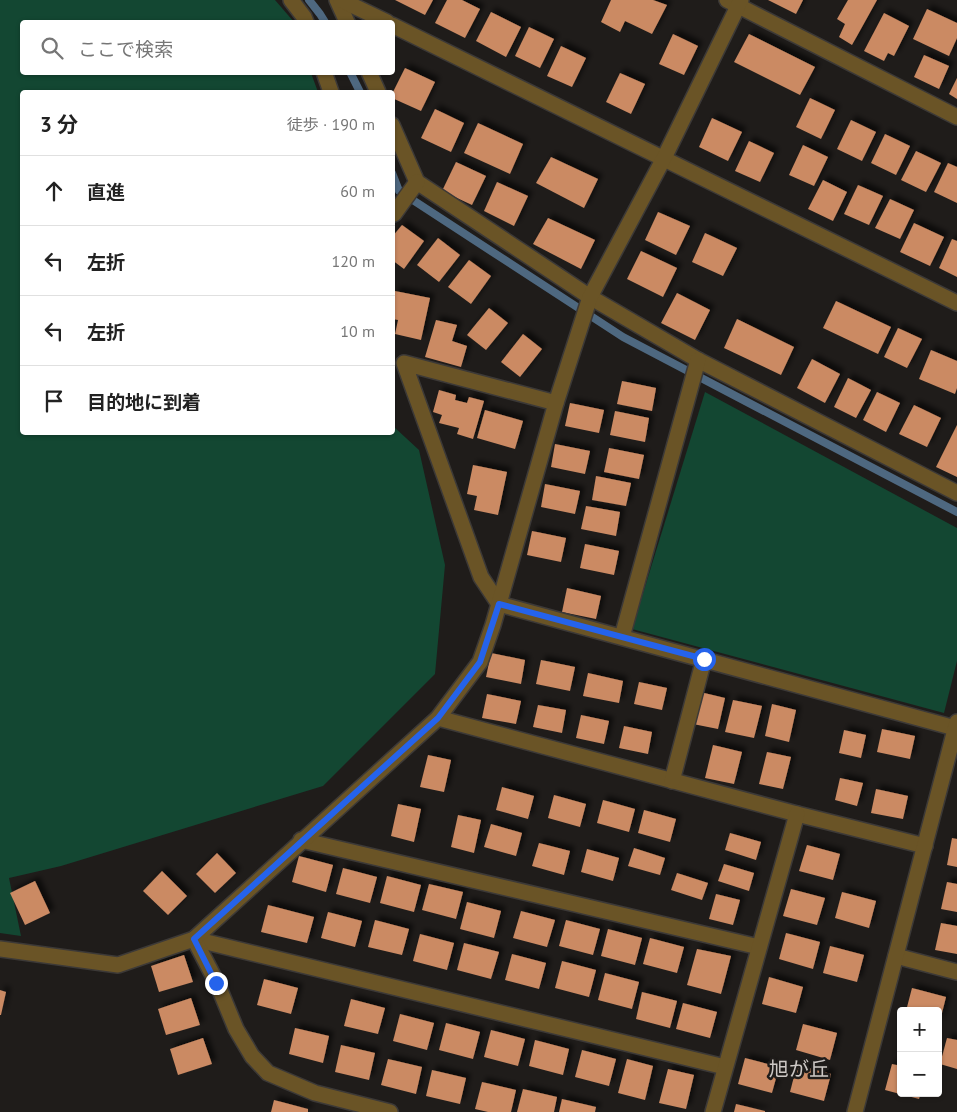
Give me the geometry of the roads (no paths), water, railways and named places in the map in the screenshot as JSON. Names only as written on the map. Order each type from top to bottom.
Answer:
[{"type":"street","points":[[290,0],[305,20]]},
{"type":"street","points":[[339,0],[346,20]]},
{"type":"street","points":[[339,0],[383,20]]},
{"type":"street","points":[[0,949],[118,965],[194,939],[301,840],[438,718],[480,662],[499,604],[556,403],[590,297],[664,158],[736,2],[957,117]]},
{"type":"street","points":[[395,26],[957,303]]},
{"type":"street","points":[[325,75],[330,90]]},
{"type":"street","points":[[370,75],[377,90]]},
{"type":"street","points":[[395,134],[417,182],[590,297],[698,360],[957,493]]},
{"type":"street","points":[[395,213],[417,182]]},
{"type":"street","points":[[622,637],[698,360]]},
{"type":"street","points":[[556,403],[404,363],[481,577],[499,604],[956,725],[855,1112]]},
{"type":"street","points":[[672,781],[704,659]]},
{"type":"street","points":[[438,718],[924,846]]},
{"type":"street","points":[[713,1112],[798,814]]},
{"type":"street","points":[[301,840],[759,946]]},
{"type":"street","points":[[194,939],[725,1067]]},
{"type":"street","points":[[194,939],[236,1029],[252,1056],[268,1073],[315,1094],[390,1112]]},
{"type":"street","points":[[896,956],[957,972]]},
{"type":"waterway","points":[[309,0],[324,20]]},
{"type":"waterway","points":[[352,75],[359,90]]},
{"type":"waterway","points":[[395,181],[399,191],[623,337],[957,512]]},
{"type":"district","name":"旭が丘","points":[[799,1069]]}]
